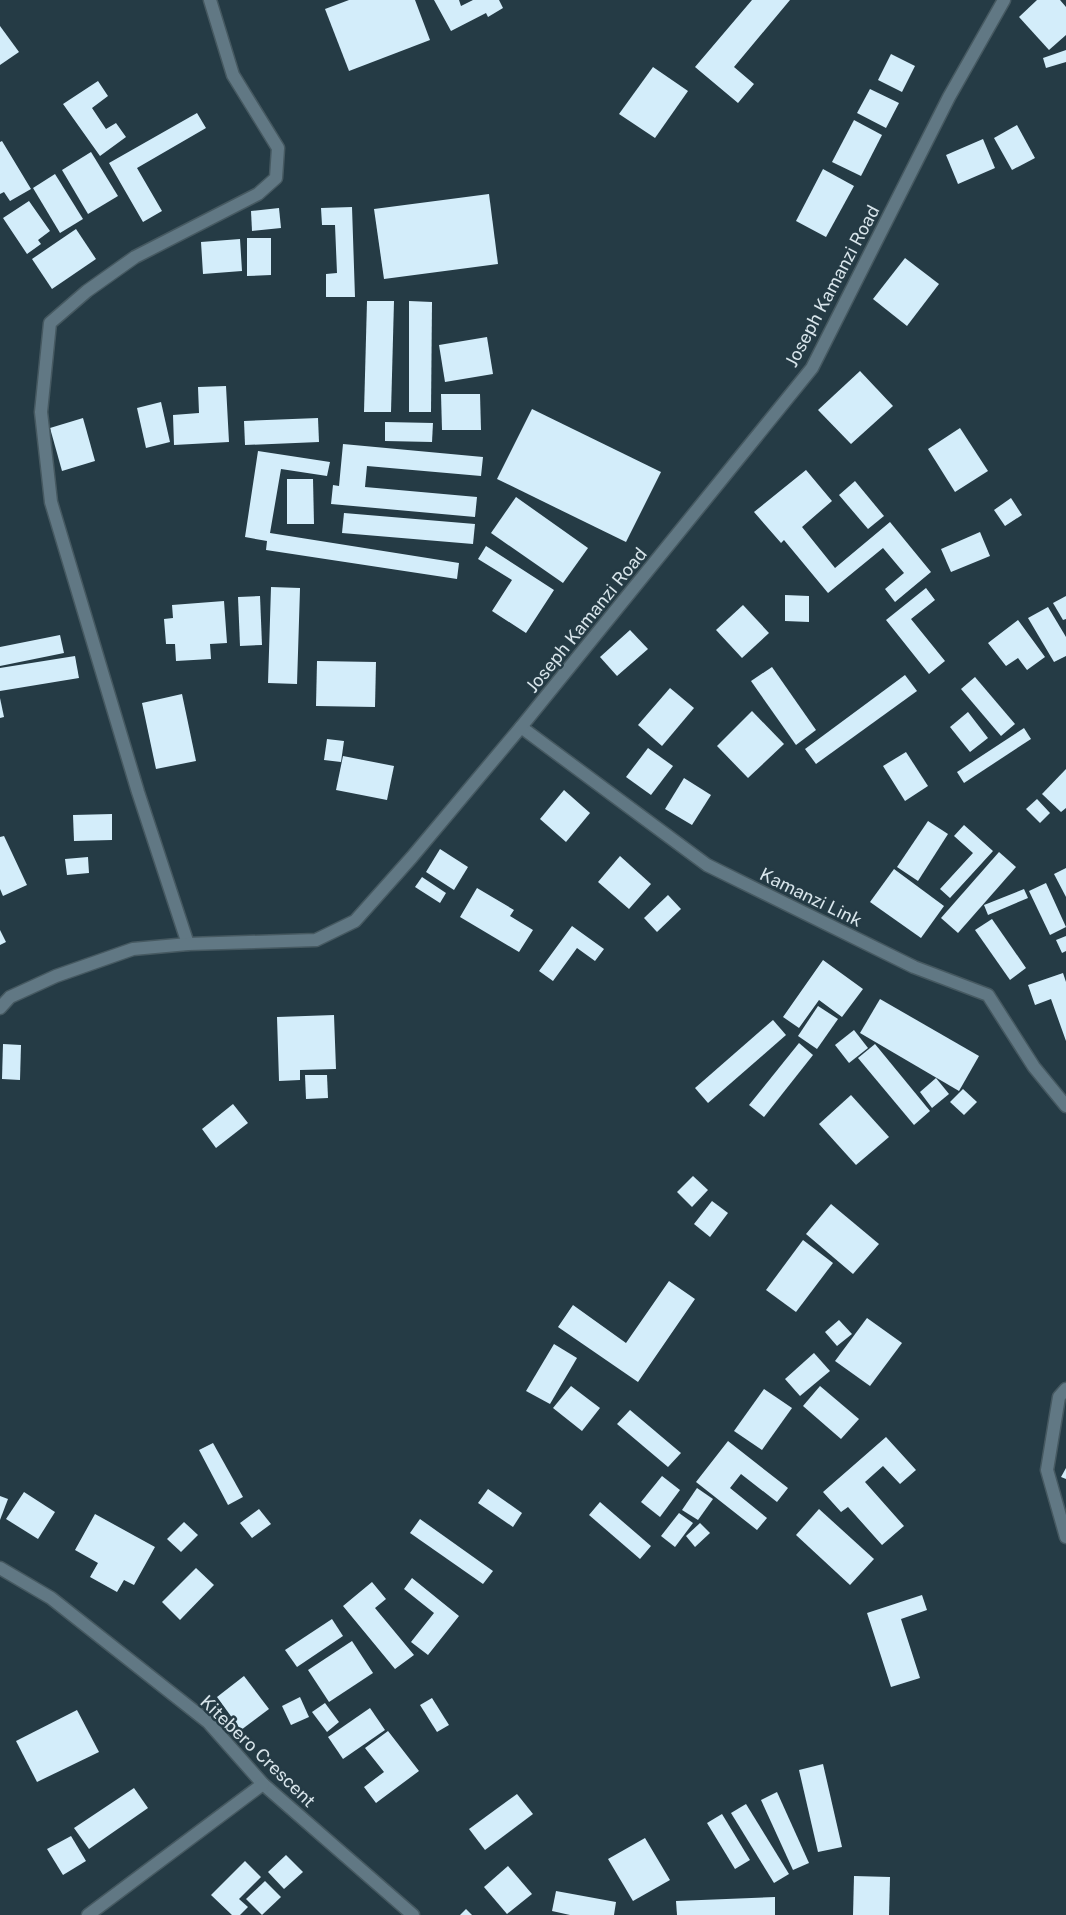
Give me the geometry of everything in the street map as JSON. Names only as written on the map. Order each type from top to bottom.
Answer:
[{"type":"street","points":[[188,944],[136,782],[51,502],[41,412],[50,323],[87,290],[135,257],[258,194],[276,178],[278,148],[233,75],[210,0]]},
{"type":"street","name":"Joseph Kamanzi Road","points":[[0,1008],[10,997],[56,976],[133,949],[188,944],[316,940],[355,921],[412,857],[521,727],[812,368],[949,97],[1004,0]]},
{"type":"street","name":"Kamanzi Link","points":[[521,727],[707,865],[914,967],[988,995],[1034,1067],[1066,1106]]},
{"type":"street","points":[[1066,1390],[1059,1398],[1047,1470],[1066,1537]]},
{"type":"street","name":"Kitebero Crescent","points":[[0,1568],[51,1598],[208,1722],[263,1784],[412,1915]]},
{"type":"street","points":[[88,1915],[263,1784]]},
{"type":"building","points":[[349,0],[415,0],[430,40],[349,71],[325,9]]},
{"type":"building","points":[[434,0],[459,0],[461,6],[473,0],[499,0],[503,8],[488,17],[486,13],[451,31]]},
{"type":"building","points":[[752,0],[790,0],[734,67],[754,84],[738,103],[695,67]]},
{"type":"building","points":[[1037,0],[1060,0],[1066,7],[1066,35],[1049,50],[1019,17]]},
{"type":"building","points":[[0,26],[19,52],[0,65]]},
{"type":"building","points":[[1066,50],[1066,62],[1046,68],[1043,58]]},
{"type":"building","points":[[891,54],[915,66],[902,92],[878,80]]},
{"type":"building","points":[[653,67],[688,91],[655,138],[619,114]]},
{"type":"building","points":[[98,81],[108,96],[92,108],[106,129],[116,123],[126,137],[100,156],[63,104]]},
{"type":"building","points":[[870,89],[899,103],[886,128],[857,113]]},
{"type":"building","points":[[197,113],[206,128],[137,168],[162,211],[143,222],[109,163]]},
{"type":"building","points":[[854,120],[882,135],[861,176],[832,162]]},
{"type":"building","points":[[1017,125],[1035,158],[1012,170],[994,138]]},
{"type":"building","points":[[983,139],[995,168],[958,184],[946,155]]},
{"type":"building","points":[[2,141],[31,189],[10,201],[4,192],[0,194],[0,142]]},
{"type":"building","points":[[91,152],[118,196],[88,214],[62,170]]},
{"type":"building","points":[[823,169],[854,186],[826,237],[796,221]]},
{"type":"building","points":[[55,174],[83,219],[60,233],[33,188]]},
{"type":"building","points":[[489,194],[498,264],[384,279],[374,209]]},
{"type":"building","points":[[29,201],[50,231],[38,240],[41,244],[27,254],[3,218]]},
{"type":"building","points":[[352,207],[355,297],[326,297],[326,274],[337,273],[335,225],[322,225],[321,208]]},
{"type":"building","points":[[279,208],[281,228],[252,231],[251,211]]},
{"type":"building","points":[[76,229],[96,259],[52,289],[32,259]]},
{"type":"building","points":[[247,238],[271,238],[271,275],[247,276]]},
{"type":"building","points":[[240,239],[242,271],[203,274],[201,242]]},
{"type":"building","points":[[905,258],[939,284],[907,326],[873,299]]},
{"type":"building","points":[[367,301],[394,301],[391,412],[364,412]]},
{"type":"building","points":[[409,301],[432,302],[431,412],[409,412]]},
{"type":"building","points":[[487,337],[493,374],[445,382],[439,345]]},
{"type":"building","points":[[860,371],[893,406],[851,444],[818,410]]},
{"type":"building","points":[[226,386],[229,442],[174,445],[173,415],[199,413],[198,387]]},
{"type":"building","points":[[441,394],[480,394],[481,430],[442,430]]},
{"type":"building","points":[[161,402],[170,442],[146,448],[137,408]]},
{"type":"building","points":[[532,409],[661,472],[626,542],[497,479]]},
{"type":"building","points":[[83,418],[95,461],[62,471],[50,428]]},
{"type":"building","points":[[318,418],[319,442],[245,445],[244,421]]},
{"type":"building","points":[[385,422],[433,423],[432,442],[385,441]]},
{"type":"building","points":[[960,428],[988,471],[955,492],[928,449]]},
{"type":"building","points":[[343,444],[483,457],[481,476],[367,466],[365,487],[477,497],[475,517],[331,504],[333,485],[339,486]]},
{"type":"building","points":[[258,451],[330,462],[327,476],[281,469],[270,533],[459,563],[457,579],[266,550],[267,541],[245,537]]},
{"type":"building","points":[[806,470],[832,501],[802,527],[835,568],[890,522],[931,572],[895,602],[885,589],[904,573],[883,548],[828,593],[784,540],[781,543],[754,512]]},
{"type":"building","points":[[287,479],[313,479],[314,524],[287,524]]},
{"type":"building","points":[[855,481],[884,516],[868,529],[839,495]]},
{"type":"building","points":[[516,497],[588,548],[563,583],[491,533]]},
{"type":"building","points":[[1011,498],[1022,515],[1005,526],[994,510]]},
{"type":"building","points":[[344,513],[475,524],[473,544],[342,533]]},
{"type":"building","points":[[980,532],[990,556],[951,572],[941,549]]},
{"type":"building","points":[[486,546],[554,590],[526,633],[492,611],[512,580],[478,559]]},
{"type":"building","points":[[271,587],[300,588],[297,684],[268,683]]},
{"type":"building","points":[[926,588],[935,600],[911,619],[945,661],[929,674],[886,620]]},
{"type":"building","points":[[785,595],[809,596],[809,622],[785,621]]},
{"type":"building","points":[[260,596],[262,645],[240,646],[238,597]]},
{"type":"building","points":[[1066,596],[1066,619],[1063,620],[1053,603]]},
{"type":"building","points":[[224,601],[227,643],[210,644],[211,659],[176,661],[175,644],[166,644],[164,619],[173,618],[172,605]]},
{"type":"building","points":[[743,605],[769,633],[742,658],[716,630]]},
{"type":"building","points":[[1048,607],[1066,637],[1066,656],[1054,662],[1028,618]]},
{"type":"building","points":[[1018,620],[1045,657],[1027,670],[1018,658],[1006,666],[988,643]]},
{"type":"building","points":[[630,630],[648,649],[617,676],[600,657]]},
{"type":"building","points":[[60,635],[64,653],[0,666],[0,647]]},
{"type":"building","points":[[75,656],[79,678],[0,691],[0,668]]},
{"type":"building","points":[[317,661],[376,662],[375,707],[316,706]]},
{"type":"building","points":[[772,667],[816,730],[796,745],[751,681]]},
{"type":"building","points":[[905,675],[917,691],[816,764],[805,749]]},
{"type":"building","points":[[975,677],[1015,724],[1001,736],[961,689]]},
{"type":"building","points":[[670,688],[694,708],[662,746],[638,725]]},
{"type":"building","points":[[182,694],[196,761],[156,769],[142,703]]},
{"type":"building","points":[[0,698],[4,717],[0,718]]},
{"type":"building","points":[[752,711],[784,744],[748,778],[717,746]]},
{"type":"building","points":[[968,712],[988,738],[970,752],[950,727]]},
{"type":"building","points":[[1024,728],[1031,739],[964,783],[957,772]]},
{"type":"building","points":[[327,739],[344,741],[341,762],[324,760]]},
{"type":"building","points":[[648,748],[673,766],[651,795],[626,777]]},
{"type":"building","points":[[906,752],[928,786],[905,801],[883,766]]},
{"type":"building","points":[[343,756],[394,766],[387,800],[336,790]]},
{"type":"building","points":[[1066,769],[1066,808],[1061,812],[1042,794]]},
{"type":"building","points":[[684,778],[711,795],[692,825],[665,809]]},
{"type":"building","points":[[564,790],[590,813],[566,842],[540,819]]},
{"type":"building","points":[[1037,799],[1050,813],[1040,823],[1026,809]]},
{"type":"building","points":[[112,814],[112,840],[74,841],[73,815]]},
{"type":"building","points":[[928,821],[948,834],[918,881],[897,867]]},
{"type":"building","points":[[964,825],[993,851],[950,898],[940,889],[973,853],[954,836]]},
{"type":"building","points":[[4,836],[27,885],[3,896],[0,889],[0,837]]},
{"type":"building","points":[[440,849],[468,867],[454,890],[426,872]]},
{"type":"building","points":[[999,852],[1016,867],[958,933],[941,918]]},
{"type":"building","points":[[620,856],[651,884],[629,909],[598,882]]},
{"type":"building","points":[[88,857],[89,873],[67,875],[65,859]]},
{"type":"building","points":[[1066,868],[1066,897],[1054,874]]},
{"type":"building","points":[[894,869],[944,906],[921,938],[870,902]]},
{"type":"building","points":[[422,877],[446,893],[440,903],[415,887]]},
{"type":"building","points":[[1046,883],[1066,927],[1050,935],[1029,891]]},
{"type":"building","points":[[477,888],[514,910],[510,916],[533,930],[519,952],[460,917]]},
{"type":"building","points":[[1024,889],[1028,898],[988,915],[984,905]]},
{"type":"building","points":[[668,895],[681,909],[657,932],[644,918]]},
{"type":"building","points":[[992,919],[1026,968],[1010,980],[975,930]]},
{"type":"building","points":[[572,926],[604,949],[595,961],[577,948],[553,981],[539,971]]},
{"type":"building","points":[[0,930],[6,942],[0,945]]},
{"type":"building","points":[[1066,936],[1066,951],[1062,953],[1056,940]]},
{"type":"building","points":[[823,960],[863,989],[842,1017],[819,1000],[799,1028],[783,1017]]},
{"type":"building","points":[[1063,973],[1066,982],[1066,1041],[1051,999],[1035,1005],[1028,985]]},
{"type":"building","points":[[880,999],[979,1056],[959,1091],[860,1033]]},
{"type":"building","points":[[818,1006],[838,1019],[817,1049],[798,1036]]},
{"type":"building","points":[[334,1015],[336,1069],[300,1070],[300,1080],[279,1081],[277,1017]]},
{"type":"building","points":[[773,1020],[786,1035],[708,1103],[695,1088]]},
{"type":"building","points":[[854,1030],[868,1048],[849,1063],[835,1045]]},
{"type":"building","points":[[799,1043],[813,1055],[764,1117],[749,1105]]},
{"type":"building","points":[[3,1044],[21,1045],[20,1080],[2,1079]]},
{"type":"building","points":[[875,1044],[930,1111],[914,1125],[858,1058]]},
{"type":"building","points":[[305,1075],[327,1075],[328,1098],[306,1099]]},
{"type":"building","points":[[936,1078],[949,1094],[932,1108],[920,1092]]},
{"type":"building","points":[[963,1089],[977,1102],[964,1115],[950,1102]]},
{"type":"building","points":[[851,1095],[889,1137],[856,1165],[819,1124]]},
{"type":"building","points":[[233,1104],[248,1123],[216,1148],[202,1129]]},
{"type":"building","points":[[693,1176],[708,1190],[692,1207],[677,1192]]},
{"type":"building","points":[[712,1201],[728,1213],[710,1237],[694,1224]]},
{"type":"building","points":[[831,1204],[879,1244],[853,1274],[806,1234]]},
{"type":"building","points":[[803,1240],[833,1263],[796,1312],[766,1290]]},
{"type":"building","points":[[669,1281],[695,1299],[638,1382],[558,1327],[573,1305],[626,1343]]},
{"type":"building","points":[[867,1318],[902,1343],[870,1386],[835,1361]]},
{"type":"building","points":[[839,1320],[852,1334],[837,1346],[825,1332]]},
{"type":"building","points":[[554,1344],[577,1358],[550,1404],[526,1391]]},
{"type":"building","points":[[814,1353],[830,1371],[800,1396],[785,1379]]},
{"type":"building","points":[[571,1386],[600,1408],[582,1431],[553,1408]]},
{"type":"building","points":[[820,1386],[859,1419],[841,1439],[803,1406]]},
{"type":"building","points":[[764,1389],[792,1408],[762,1450],[734,1431]]},
{"type":"building","points":[[630,1410],[681,1453],[668,1467],[617,1424]]},
{"type":"building","points":[[886,1437],[916,1470],[900,1484],[883,1466],[865,1482],[904,1526],[882,1545],[848,1507],[841,1512],[823,1492]]},
{"type":"building","points":[[728,1441],[788,1488],[777,1502],[741,1474],[730,1488],[767,1518],[757,1530],[696,1482]]},
{"type":"building","points":[[213,1443],[243,1497],[228,1505],[199,1450]]},
{"type":"building","points":[[1066,1468],[1066,1479],[1061,1477]]},
{"type":"building","points":[[662,1476],[680,1490],[660,1517],[641,1502]]},
{"type":"building","points":[[697,1488],[713,1499],[698,1520],[682,1510]]},
{"type":"building","points":[[488,1489],[522,1513],[513,1527],[478,1503]]},
{"type":"building","points":[[24,1492],[55,1512],[38,1539],[6,1519]]},
{"type":"building","points":[[0,1496],[8,1499],[0,1520]]},
{"type":"building","points":[[600,1502],[651,1546],[640,1559],[589,1515]]},
{"type":"building","points":[[259,1509],[271,1524],[252,1538],[240,1523]]},
{"type":"building","points":[[819,1509],[874,1559],[850,1585],[796,1535]]},
{"type":"building","points":[[679,1513],[693,1523],[675,1547],[661,1536]]},
{"type":"building","points":[[95,1514],[155,1547],[134,1585],[124,1580],[117,1592],[90,1577],[98,1563],[75,1550]]},
{"type":"building","points":[[420,1519],[493,1571],[483,1584],[410,1533]]},
{"type":"building","points":[[184,1522],[198,1535],[181,1552],[167,1539]]},
{"type":"building","points":[[700,1523],[710,1533],[695,1547],[686,1536]]},
{"type":"building","points":[[196,1568],[214,1585],[180,1620],[162,1602]]},
{"type":"building","points":[[412,1578],[459,1616],[428,1655],[411,1642],[434,1613],[404,1589]]},
{"type":"building","points":[[372,1582],[386,1599],[375,1608],[414,1655],[395,1669],[343,1606]]},
{"type":"building","points":[[922,1595],[927,1610],[901,1619],[920,1678],[891,1687],[867,1613]]},
{"type":"building","points":[[332,1619],[343,1636],[297,1667],[285,1650]]},
{"type":"building","points":[[352,1641],[373,1673],[329,1702],[308,1670]]},
{"type":"building","points":[[244,1676],[269,1709],[241,1730],[217,1697]]},
{"type":"building","points":[[300,1697],[309,1717],[291,1725],[282,1706]]},
{"type":"building","points":[[432,1698],[449,1725],[437,1732],[420,1705]]},
{"type":"building","points":[[325,1703],[339,1722],[327,1732],[312,1712]]},
{"type":"building","points":[[370,1708],[385,1730],[343,1759],[328,1737]]},
{"type":"building","points":[[77,1710],[99,1752],[37,1782],[16,1741]]},
{"type":"building","points":[[388,1731],[419,1771],[376,1803],[364,1787],[384,1772],[365,1748]]},
{"type":"building","points":[[823,1764],[842,1847],[818,1852],[799,1770]]},
{"type":"building","points":[[134,1788],[148,1808],[89,1849],[74,1828]]},
{"type":"building","points":[[777,1792],[809,1863],[793,1870],[761,1800]]},
{"type":"building","points":[[517,1794],[533,1814],[485,1850],[469,1829]]},
{"type":"building","points":[[746,1804],[789,1874],[774,1883],[731,1813]]},
{"type":"building","points":[[722,1814],[750,1860],[735,1869],[707,1823]]},
{"type":"building","points":[[71,1836],[86,1861],[63,1875],[47,1849]]},
{"type":"building","points":[[645,1838],[670,1880],[633,1901],[608,1859]]},
{"type":"building","points":[[286,1855],[303,1872],[284,1889],[268,1872]]},
{"type":"building","points":[[245,1861],[261,1877],[239,1899],[248,1907],[240,1915],[232,1915],[211,1895]]},
{"type":"building","points":[[508,1866],[532,1894],[507,1914],[484,1887]]},
{"type":"building","points":[[854,1876],[890,1877],[889,1915],[853,1915]]},
{"type":"building","points":[[265,1881],[281,1897],[262,1915],[246,1899]]},
{"type":"building","points":[[556,1891],[616,1902],[614,1915],[570,1915],[552,1911]]},
{"type":"building","points":[[775,1897],[775,1915],[677,1915],[676,1901]]},
{"type":"building","points":[[466,1909],[472,1915],[460,1915]]}]
